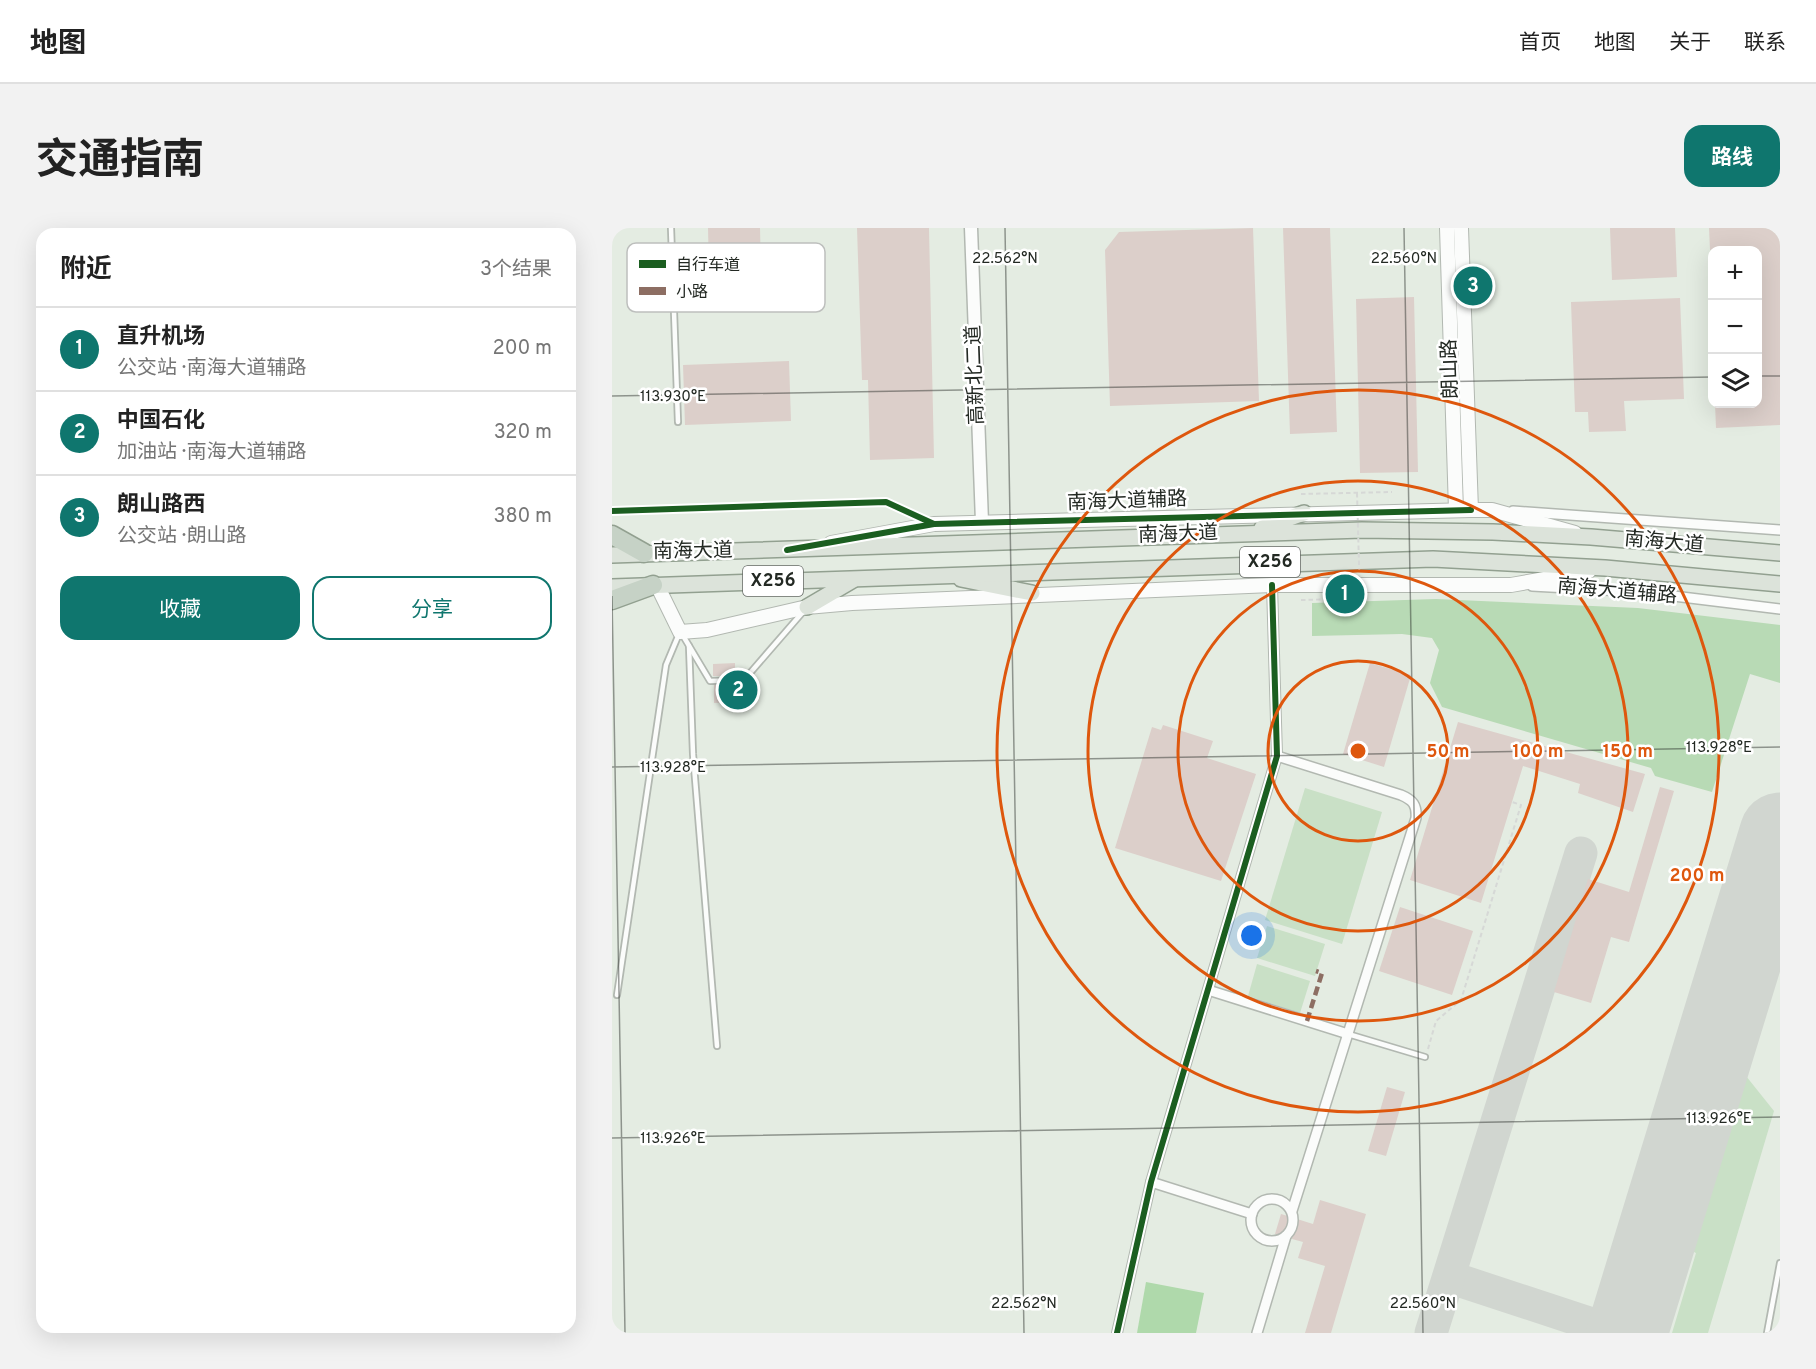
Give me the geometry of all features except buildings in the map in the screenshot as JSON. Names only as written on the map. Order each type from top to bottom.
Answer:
[{"type":"highway","points":[[612,535],[644,553]]},
{"type":"highway","points":[[612,600],[655,585]]},
{"type":"main road","name":"朗山路","points":[[1447,228],[1456,510]]},
{"type":"main road","name":"朗山路","points":[[1461,228],[1471,510]]},
{"type":"main road","name":"南海大道辅路","points":[[787,550],[909,527],[982,522],[1492,510]]},
{"type":"main road","points":[[1492,510],[1591,537]]},
{"type":"main road","points":[[1251,532],[1304,513]]},
{"type":"main road","name":"南海大道","points":[[612,555],[1251,532],[1423,531],[1591,537],[1780,553]]},
{"type":"main road","name":"南海大道","points":[[612,587],[1377,559],[1444,559],[1605,568],[1780,584]]},
{"type":"main road","name":"南海大道","points":[[1511,585],[1605,568]]},
{"type":"main road","points":[[935,574],[1032,593]]},
{"type":"main road","points":[[807,608],[857,578]]},
{"type":"main road","points":[[655,585],[681,632]]},
{"type":"main road","name":"南海大道辅路","points":[[681,632],[707,630],[807,608],[1032,593],[1272,585],[1511,585]]},
{"type":"street","name":"高新北二道","points":[[971,228],[982,522]]},
{"type":"street","points":[[1492,510],[1780,530]]},
{"type":"street","points":[[1117,1333],[1151,1182],[1277,756],[1272,585]]},
{"type":"street","name":"南海大道辅路","points":[[1511,585],[1641,592],[1780,609]]},
{"type":"street","points":[[1257,1333],[1286,1236],[1293,1225],[1292,1212],[1416,818],[1417,808],[1412,800],[1401,795],[1277,756]]},
{"type":"street","points":[[1208,990],[1348,1034]]},
{"type":"street","points":[[1151,1182],[1252,1214]]},
{"type":"street","points":[[1286,1236],[1274,1241],[1261,1238],[1253,1227],[1252,1214],[1259,1204],[1271,1199],[1283,1202],[1292,1212]]},
{"type":"lane","points":[[670,228],[671,243]]},
{"type":"lane","points":[[673,312],[678,422]]},
{"type":"lane","points":[[681,632],[710,681],[744,680],[807,608]]},
{"type":"lane","points":[[617,995],[666,665],[681,632]]},
{"type":"lane","points":[[689,645],[693,754],[717,1046]]},
{"type":"lane","points":[[1348,1034],[1425,1058]]},
{"type":"lane","points":[[1767,1333],[1780,1263]]},
{"type":"path","points":[[1301,494],[1392,492]]},
{"type":"path","points":[[1357,493],[1359,598]]},
{"type":"path","points":[[1301,600],[1348,599]]},
{"type":"path","points":[[1425,1058],[1436,1022],[1461,1000],[1521,805],[1512,802]]},
{"type":"shaded area","points":[[1436,599],[1638,608],[1780,625],[1780,683],[1750,674],[1712,792],[1655,776],[1651,768],[1442,707],[1430,683],[1439,650],[1432,638],[1402,634],[1312,636],[1312,603]]},
{"type":"shaded area","points":[[1305,788],[1382,812],[1342,944],[1265,920]]},
{"type":"shaded area","points":[[1267,926],[1325,944],[1315,976],[1257,958]]},
{"type":"shaded area","points":[[1257,964],[1310,981],[1300,1013],[1248,996]]},
{"type":"shaded area","points":[[1730,1056],[1774,1111],[1708,1333],[1672,1333],[1696,1253],[1674,1241]]},
{"type":"shaded area","points":[[1146,1282],[1204,1293],[1196,1333],[1137,1333]]},
{"type":"taxiway","points":[[1431,1333],[1581,853]]},
{"type":"taxiway","points":[[1449,1277],[1619,1333]]},
{"type":"runway","points":[[1627,1333],[1780,833]]},
{"type":"marked path","points":[[1307,1021],[1322,973],[1316,971]]},
{"type":"cycle path","points":[[612,511],[886,502],[934,524]]},
{"type":"cycle path","points":[[787,550],[934,524],[1471,510]]},
{"type":"cycle path","points":[[1117,1333],[1151,1182],[1277,756],[1272,585]]},
{"type":"place","name":"朗山路西","points":[[1473,286]]},
{"type":"place","name":"直升机场","points":[[1345,594]]},
{"type":"place","name":"中国石化","points":[[738,690]]}]
